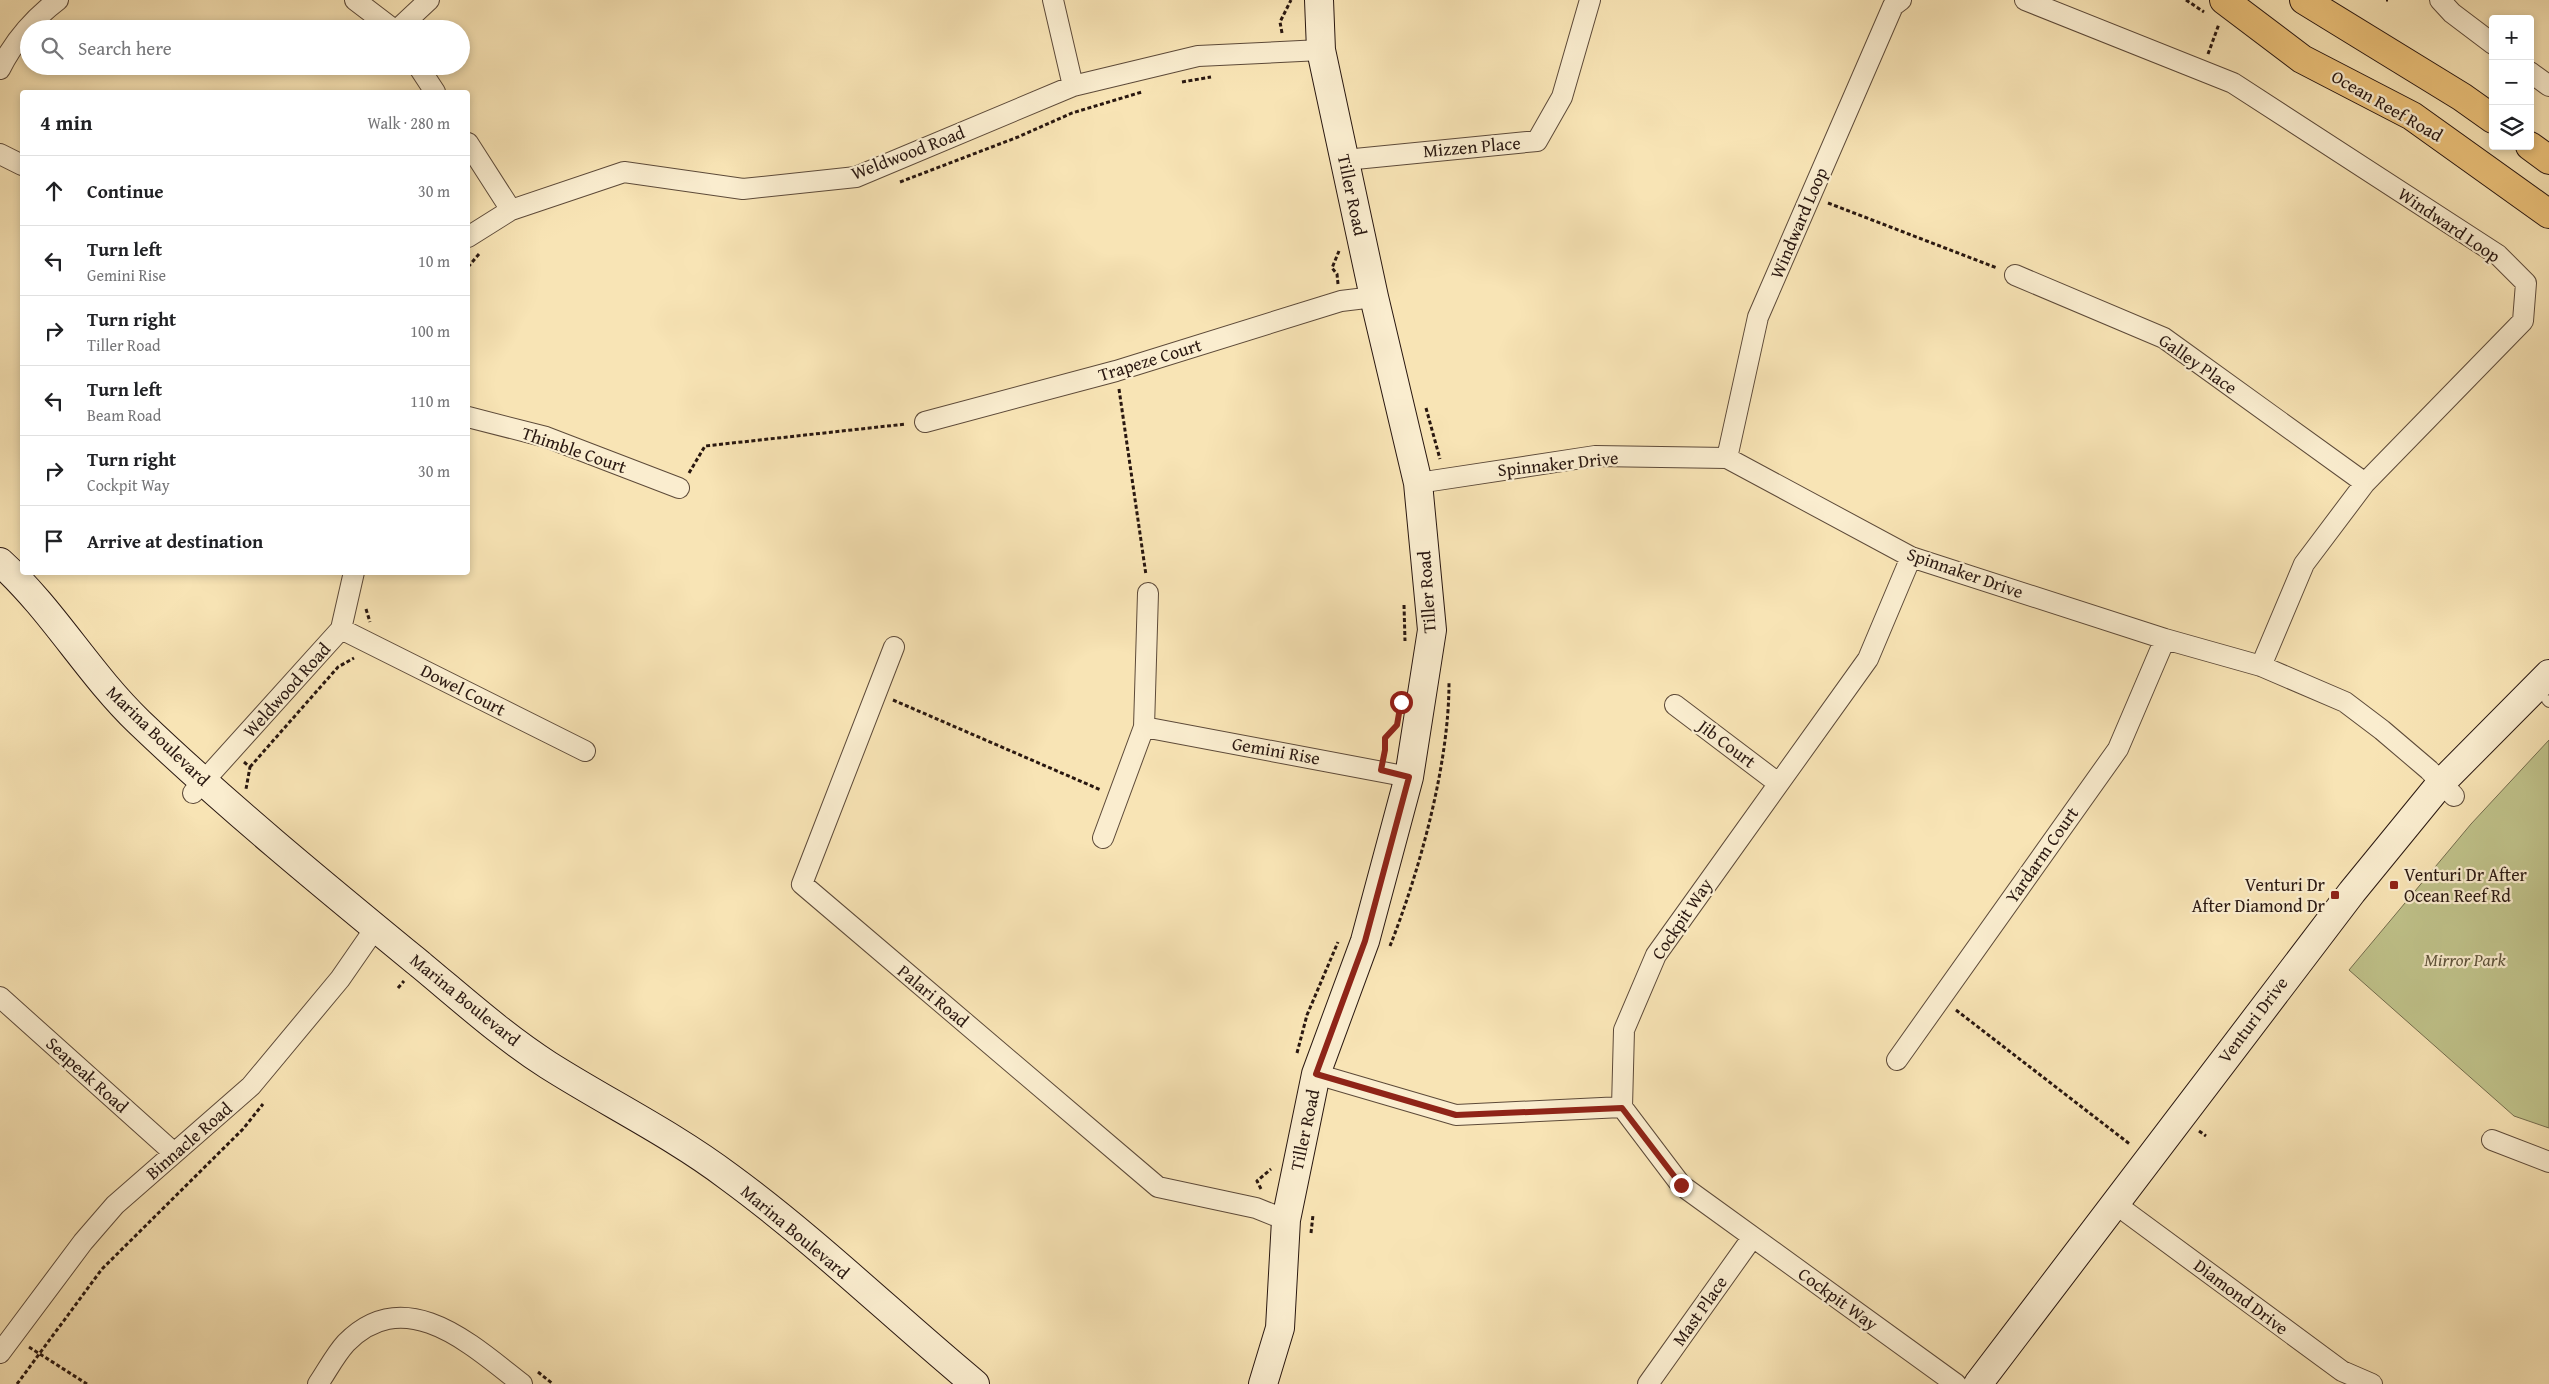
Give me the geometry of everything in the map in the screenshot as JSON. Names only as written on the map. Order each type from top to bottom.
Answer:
[{"type":"main road","points":[[2304,0],[2446,87],[2489,116]]},
{"type":"main road","name":"Ocean Reef Road","points":[[2228,3],[2302,59],[2412,116],[2549,214]]},
{"type":"main road","points":[[2534,149],[2549,160]]},
{"type":"street","points":[[35,20],[58,0]]},
{"type":"street","points":[[354,0],[381,20]]},
{"type":"street","points":[[408,20],[429,0]]},
{"type":"street","points":[[1053,0],[1073,86]]},
{"type":"street","name":"Tiller Road","points":[[1263,1384],[1280,1328],[1286,1220],[1316,1074],[1365,941],[1409,777],[1432,630],[1430,481],[1374,297],[1321,50],[1319,0]]},
{"type":"street","name":"Mizzen Place","points":[[1345,160],[1537,141],[1562,97],[1590,0]]},
{"type":"street","name":"Windward Loop","points":[[1728,458],[1758,317],[1893,6],[1902,0]]},
{"type":"street","name":"Windward Loop","points":[[2025,0],[2233,83],[2498,255],[2526,283],[2523,320],[2365,483],[2304,564],[2261,666]]},
{"type":"street","points":[[2440,0],[2452,13],[2489,41]]},
{"type":"street","points":[[0,69],[11,48],[20,37]]},
{"type":"street","name":"Weldwood Road","points":[[470,236],[511,210],[624,172],[743,189],[856,176],[1073,86],[1198,56],[1321,50]]},
{"type":"street","points":[[424,75],[434,90]]},
{"type":"street","points":[[2534,75],[2549,86]]},
{"type":"street","points":[[470,146],[511,210]]},
{"type":"street","points":[[0,154],[20,164]]},
{"type":"street","name":"Galley Place","points":[[2015,275],[2164,338],[2365,483]]},
{"type":"street","name":"Trapeze Court","points":[[925,422],[1116,371],[1341,301],[1374,297]]},
{"type":"street","name":"Thimble Court","points":[[470,418],[546,437],[680,488]]},
{"type":"street","name":"Spinnaker Drive","points":[[1430,481],[1595,456],[1728,458],[1911,557],[2165,639],[2261,666],[2345,702],[2382,730],[2448,790]]},
{"type":"street","name":"Cockpit Way","points":[[1911,557],[1868,658],[1656,955],[1624,1030],[1622,1108],[1681,1185],[1956,1384]]},
{"type":"street","name":"Marina Boulevard","points":[[0,562],[45,610],[109,691],[198,786],[240,836],[539,1059],[665,1133],[731,1178],[975,1384]]},
{"type":"street","name":"Weldwood Road","points":[[198,786],[232,751],[341,629],[353,575]]},
{"type":"street","name":"Marina Boulevard","points":[[0,588],[23,612],[83,688],[113,721],[198,786]]},
{"type":"street","points":[[1103,838],[1144,727],[1148,593]]},
{"type":"street","name":"Dowel Court","points":[[341,629],[586,751]]},
{"type":"street","name":"Yardarm Court","points":[[1897,1060],[2118,749],[2165,639]]},
{"type":"street","name":"Palari Road","points":[[894,647],[802,884],[1158,1187],[1256,1208],[1286,1220]]},
{"type":"street","name":"Venturi Drive","points":[[1999,1384],[2121,1208],[2323,930],[2448,790],[2548,693]]},
{"type":"street","name":"Jib Court","points":[[1675,705],[1778,782]]},
{"type":"street","name":"Gemini Rise","points":[[1144,727],[1381,770],[1409,777]]},
{"type":"street","name":"Marina Boulevard","points":[[371,933],[478,1036],[520,1068],[651,1145],[732,1201],[947,1384]]},
{"type":"street","name":"Binnacle Road","points":[[3,1340],[115,1205],[208,1125],[256,1080],[340,979],[371,933]]},
{"type":"street","name":"Seapeak Road","points":[[0,997],[174,1153]]},
{"type":"street","points":[[1316,1074],[1456,1115],[1622,1108]]},
{"type":"street","points":[[2492,1140],[2549,1162]]},
{"type":"street","name":"Venturi Drive","points":[[1978,1384],[2121,1208]]},
{"type":"street","name":"Diamond Drive","points":[[2121,1208],[2337,1378],[2372,1384]]},
{"type":"street","name":"Mast Place","points":[[1648,1384],[1752,1238]]},
{"type":"street","points":[[318,1384],[346,1344],[361,1331],[381,1321],[401,1318],[421,1319],[442,1327],[462,1338],[522,1384]]},
{"type":"path","points":[[2200,70],[2228,3]]},
{"type":"path","points":[[1811,196],[2015,275]]},
{"type":"path","points":[[1340,248],[1332,268],[1337,274],[1341,301]]},
{"type":"path","points":[[1116,371],[1148,593]]},
{"type":"path","points":[[1425,402],[1440,459],[1430,481]]},
{"type":"path","points":[[680,488],[705,446],[925,422]]},
{"type":"path","points":[[1404,603],[1405,645]]},
{"type":"path","points":[[1389,949],[1410,894],[1438,780],[1449,706],[1449,678]]},
{"type":"path","points":[[876,693],[1117,797]]},
{"type":"path","points":[[1381,770],[1385,738],[1397,725]]},
{"type":"path","points":[[232,751],[250,767],[246,793]]},
{"type":"path","points":[[1296,1056],[1307,1015],[1341,935]]},
{"type":"path","points":[[1941,998],[2136,1148]]},
{"type":"path","points":[[17,1384],[102,1269],[230,1142],[268,1098]]},
{"type":"path","points":[[208,1125],[230,1142]]},
{"type":"path","points":[[1256,1208],[1261,1189],[1257,1181],[1269,1172],[1273,1166]]},
{"type":"path","points":[[1310,1235],[1314,1208]]},
{"type":"path","points":[[3,1340],[40,1352],[88,1384]]},
{"type":"green space","name":"Mirror Park","points":[[2549,740],[2549,1128],[2514,1116],[2349,970],[2471,824]]},
{"type":"place","name":"Venturi Dr After Ocean Reef Rd","points":[[2394,885]]},
{"type":"place","name":"Venturi Dr After Diamond Dr","points":[[2335,895]]},
{"type":"route","points":[[1401,702],[1397,725],[1385,738],[1381,770],[1409,777],[1365,941],[1316,1074],[1456,1115],[1622,1108],[1681,1185]]}]
